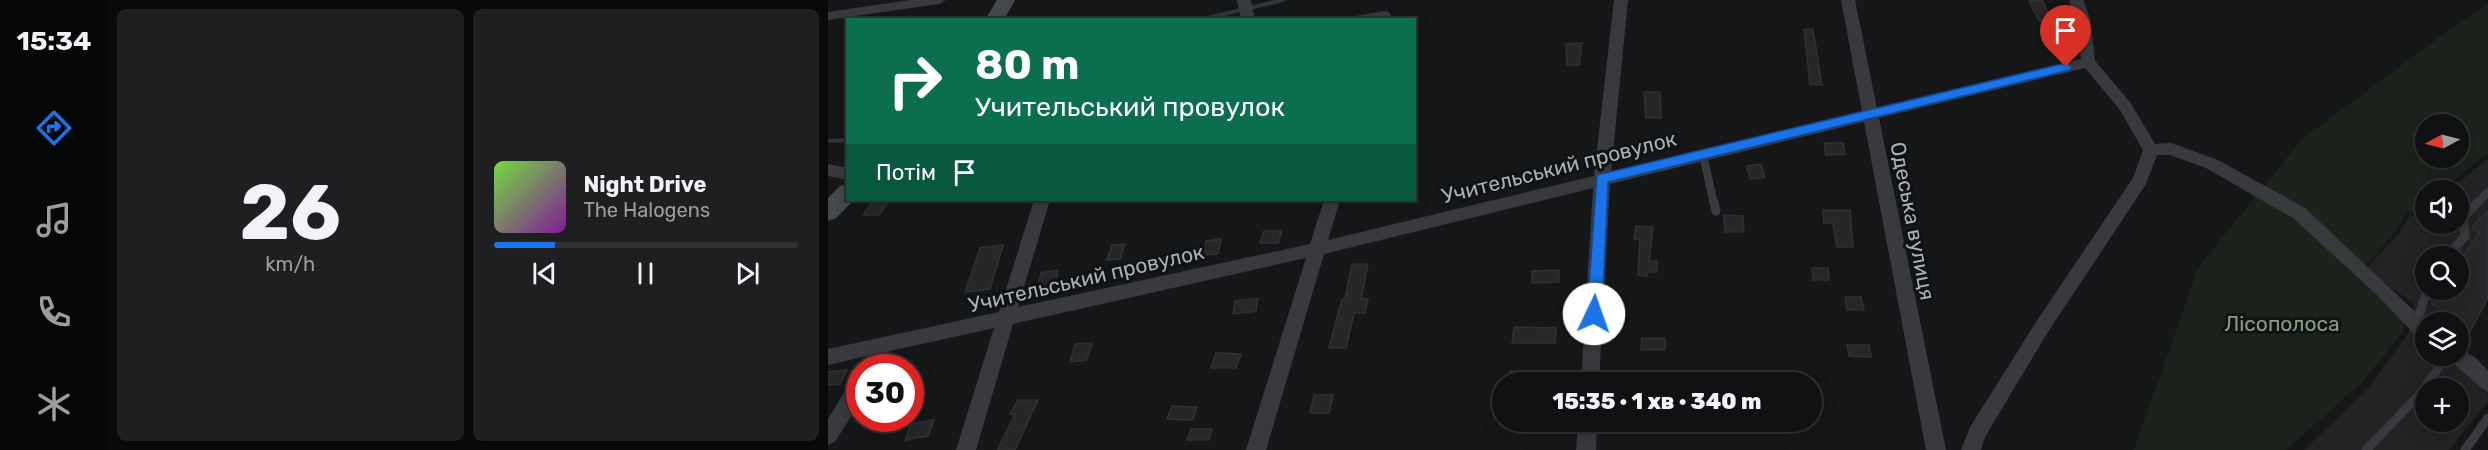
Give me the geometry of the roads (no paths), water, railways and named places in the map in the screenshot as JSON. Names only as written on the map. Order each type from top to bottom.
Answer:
[{"type":"main road","points":[[995,18],[1006,0]]},
{"type":"main road","points":[[828,212],[846,194]]},
{"type":"street","points":[[828,15],[939,0]]},
{"type":"street","points":[[1245,0],[1247,18]]},
{"type":"street","points":[[1591,372],[1602,178],[1621,0]]},
{"type":"street","name":"Одеська вулиця","points":[[1848,0],[1936,450]]},
{"type":"street","points":[[2076,0],[2083,18],[2088,62],[2125,106],[2151,150]]},
{"type":"street","points":[[1367,18],[1384,15],[1386,18]]},
{"type":"street","name":"Учительський провулок","points":[[828,357],[883,347],[1317,249],[1602,178],[2088,62]]},
{"type":"street","points":[[2151,150],[2171,149],[2212,164],[2299,213],[2366,273],[2415,324]]},
{"type":"street","points":[[1971,450],[1977,433],[2042,327],[2140,180],[2151,150]]},
{"type":"street","points":[[828,170],[846,174]]},
{"type":"street","points":[[966,450],[1042,201]]},
{"type":"street","points":[[1256,450],[1332,201]]},
{"type":"street","points":[[879,354],[883,347]]},
{"type":"street","points":[[2469,364],[2488,384]]},
{"type":"street","points":[[828,436],[846,407]]},
{"type":"street","points":[[1586,450],[1587,432]]},
{"type":"lane","points":[[1703,155],[1716,210]]},
{"type":"lane","points":[[2456,246],[2465,236],[2463,217],[2488,192]]},
{"type":"lane","points":[[2366,450],[2420,394],[2440,366]]},
{"type":"lane","points":[[2465,450],[2488,418]]},
{"type":"waterway","points":[[1207,18],[1283,0]]},
{"type":"waterway","points":[[828,141],[846,140]]},
{"type":"park label","name":"Лісополоса","points":[[2282,323]]}]
